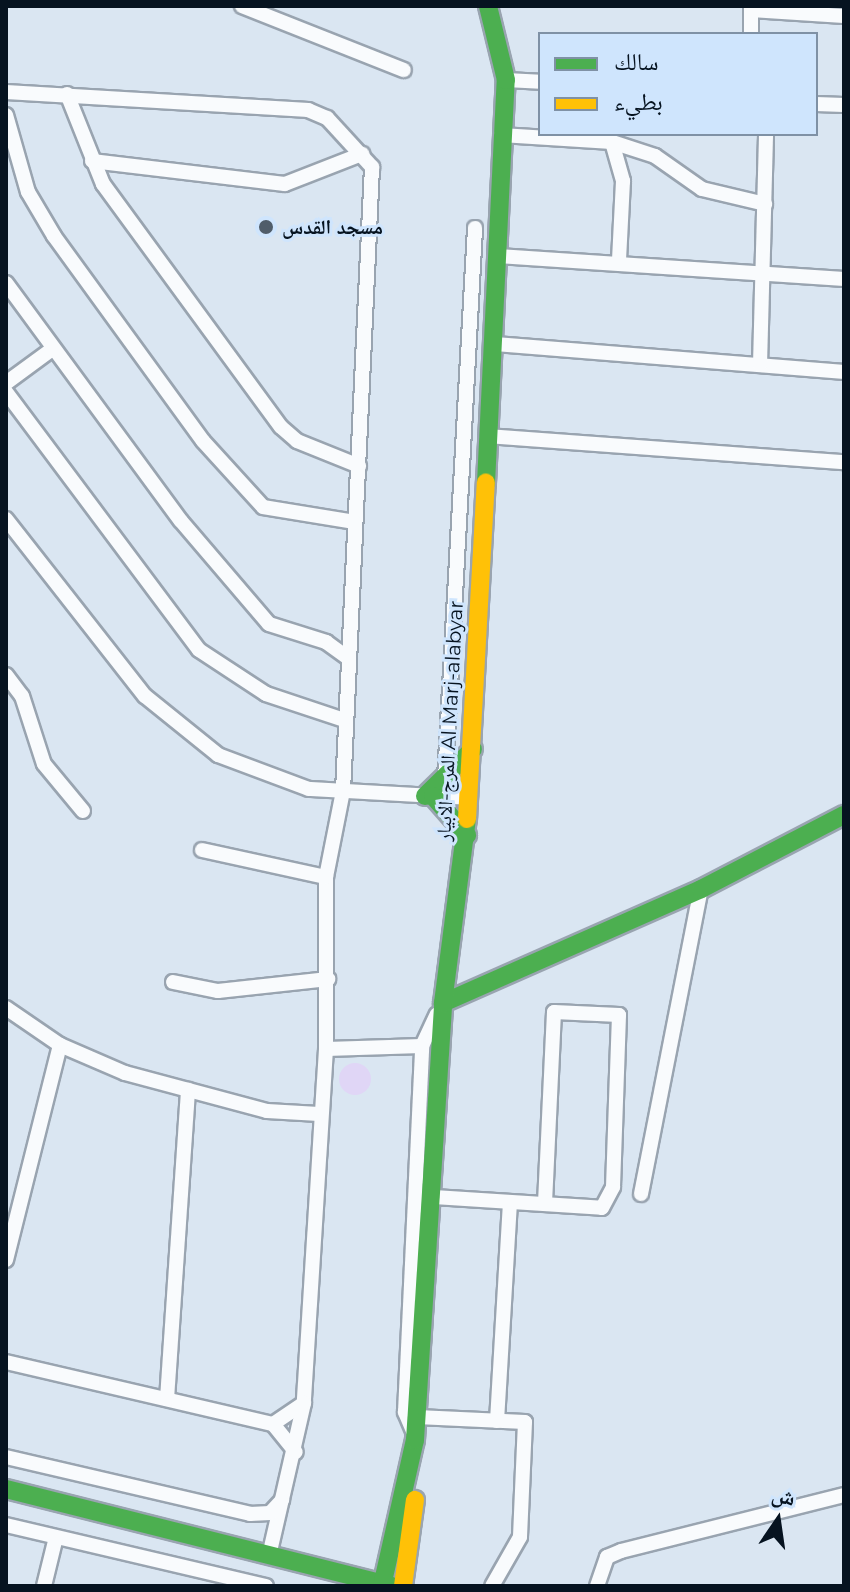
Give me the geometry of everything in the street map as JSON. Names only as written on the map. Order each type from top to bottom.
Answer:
[{"type":"main road","name":"المرج-الابيار Al Marj-alabyar","points":[[405,1580],[434,1197],[443,1003],[470,798],[487,436],[496,344],[501,135],[506,80],[488,6]]},
{"type":"main road","points":[[467,835],[434,791],[473,749]]},
{"type":"main road","points":[[443,1003],[701,889],[844,815]]},
{"type":"main road","name":"المرج-الابيار Al Marj-alabyar","points":[[374,1579],[393,1543],[416,1431]]},
{"type":"main road","points":[[6,1489],[374,1579],[405,1580]]},
{"type":"street","points":[[242,6],[404,70]]},
{"type":"street","points":[[751,32],[751,8],[844,16]]},
{"type":"street","points":[[506,80],[538,82]]},
{"type":"street","points":[[6,92],[308,110],[327,118],[362,154],[373,178],[344,720],[343,791],[326,877],[326,1049],[319,1114],[304,1403],[296,1452],[270,1552]]},
{"type":"street","points":[[67,94],[92,161],[281,427],[297,441],[359,466]]},
{"type":"street","points":[[818,104],[844,105]]},
{"type":"street","points":[[6,115],[28,192],[54,236],[203,441],[263,507],[355,522]]},
{"type":"street","points":[[501,135],[612,142],[655,156],[702,189],[765,204]]},
{"type":"street","points":[[760,365],[766,136]]},
{"type":"street","points":[[612,142],[623,181],[619,260]]},
{"type":"street","points":[[92,161],[285,184],[362,154]]},
{"type":"street","points":[[434,791],[458,508],[475,228]]},
{"type":"street","points":[[498,256],[619,260],[844,279]]},
{"type":"street","points":[[6,283],[51,350],[269,624],[326,642],[348,658]]},
{"type":"street","points":[[496,344],[844,372]]},
{"type":"street","points":[[6,383],[51,350]]},
{"type":"street","points":[[6,392],[199,650],[266,694],[344,720]]},
{"type":"street","points":[[487,436],[844,462]]},
{"type":"street","points":[[458,508],[483,509]]},
{"type":"street","points":[[6,519],[105,648],[181,731],[253,772],[343,791],[434,791],[470,798]]},
{"type":"street","points":[[6,675],[22,696],[44,764],[83,811]]},
{"type":"street","points":[[202,850],[326,877]]},
{"type":"street","points":[[641,1194],[701,889]]},
{"type":"street","points":[[173,982],[218,991],[328,979]]},
{"type":"street","points":[[443,1003],[422,1046],[405,1412],[416,1431],[497,1421],[525,1422],[520,1537],[492,1586]]},
{"type":"street","points":[[6,1008],[60,1045],[188,1090],[267,1111],[319,1114]]},
{"type":"street","points":[[434,1197],[595,1210],[609,1199],[619,1015],[554,1012],[545,1204]]},
{"type":"street","points":[[6,1260],[60,1045]]},
{"type":"street","points":[[326,1049],[422,1046]]},
{"type":"street","points":[[167,1399],[188,1090]]},
{"type":"street","points":[[497,1421],[510,1202]]},
{"type":"street","points":[[6,1362],[273,1424],[296,1452]]},
{"type":"street","points":[[273,1424],[304,1403]]},
{"type":"street","points":[[6,1457],[250,1514],[270,1513],[285,1497]]},
{"type":"street","points":[[597,1586],[607,1557],[621,1551],[844,1495]]},
{"type":"street","points":[[6,1525],[203,1578],[266,1586]]},
{"type":"street","points":[[44,1586],[56,1537]]},
{"type":"shaded area","points":[[355,1063],[366,1068],[371,1079],[366,1090],[355,1095],[344,1090],[339,1079],[344,1068]]},
{"type":"traffic: fast","points":[[486,483],[506,80],[488,6]]},
{"type":"traffic: fast","points":[[425,796],[473,749]]},
{"type":"traffic: fast","points":[[433,796],[467,835]]},
{"type":"traffic: fast","points":[[443,1003],[701,889],[844,815]]},
{"type":"traffic: fast","points":[[382,1586],[415,1440],[443,1003],[467,819]]},
{"type":"traffic: fast","points":[[6,1489],[391,1586]]},
{"type":"traffic: slow","points":[[467,819],[486,483]]},
{"type":"traffic: slow","points":[[403,1586],[415,1500]]},
{"type":"place","name":"مسجد القدس","points":[[266,227]]}]
